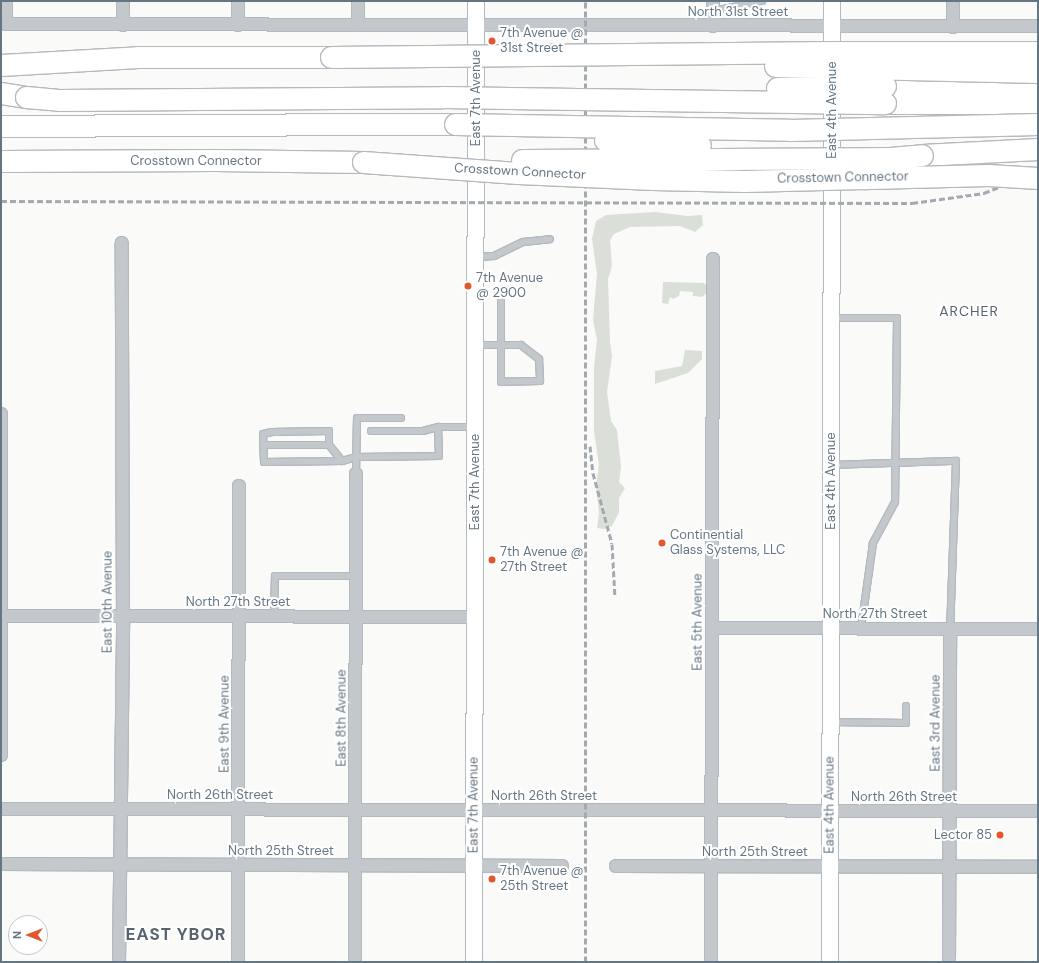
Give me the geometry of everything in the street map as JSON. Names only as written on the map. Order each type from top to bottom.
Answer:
[{"type":"highway","points":[[1,65],[138,57],[1038,52]]},
{"type":"highway","points":[[613,55],[727,65],[1038,72]]},
{"type":"highway","points":[[491,98],[572,92],[1038,84]]},
{"type":"highway","points":[[1,93],[59,100],[491,98],[869,103],[1038,103]]},
{"type":"highway","points":[[454,124],[585,138],[676,145],[890,151],[922,155]]},
{"type":"highway","points":[[1,126],[454,124],[789,130],[1038,124]]},
{"type":"highway","points":[[363,162],[601,158],[890,158],[1038,149]]},
{"type":"highway","name":"Crosstown Connector","points":[[1,161],[215,160],[363,162],[518,173],[660,179],[745,180],[988,175],[1038,169]]},
{"type":"highway","points":[[988,175],[1038,178]]},
{"type":"street","name":"North 31st Street","points":[[6,1],[6,24],[832,27],[1038,26]]},
{"type":"street","points":[[123,1],[123,25]]},
{"type":"street","points":[[238,1],[238,25]]},
{"type":"street","points":[[358,1],[358,25]]},
{"type":"street","name":"East 7th Avenue","points":[[474,962],[476,1]]},
{"type":"street","name":"East 4th Avenue","points":[[830,962],[832,1]]},
{"type":"street","points":[[953,27],[954,1]]},
{"type":"street","points":[[714,6],[714,26]]},
{"type":"street","name":"East 10th Avenue","points":[[119,962],[122,616],[122,243]]},
{"type":"street","name":"East 5th Avenue","points":[[712,962],[714,259]]},
{"type":"street","points":[[1,414],[1,755]]},
{"type":"street","name":"East 8th Avenue","points":[[355,962],[356,474]]},
{"type":"street","name":"East 9th Avenue","points":[[238,962],[239,486]]},
{"type":"street","name":"North 27th Street","points":[[1,616],[474,617]]},
{"type":"street","name":"North 27th Street","points":[[712,628],[1038,629]]},
{"type":"street","name":"East 3rd Avenue","points":[[950,628],[950,962]]},
{"type":"street","name":"North 26th Street","points":[[1,809],[1038,811]]},
{"type":"street","name":"North 25th Street","points":[[1,864],[562,866]]},
{"type":"street","name":"North 25th Street","points":[[616,866],[1038,867]]},
{"type":"lane","points":[[714,6],[762,1]]},
{"type":"lane","points":[[475,257],[494,256],[523,242],[550,239]]},
{"type":"lane","points":[[475,345],[501,345],[521,346],[539,359],[540,381],[501,382],[501,345],[501,299]]},
{"type":"lane","points":[[831,318],[897,318],[895,374],[895,502],[873,543],[861,628]]},
{"type":"lane","points":[[356,474],[357,418],[401,418]]},
{"type":"lane","points":[[371,431],[423,431],[438,427],[475,428]]},
{"type":"lane","points":[[342,461],[329,445],[329,431],[272,432],[264,434],[264,462],[342,461],[356,457],[439,456],[438,427]]},
{"type":"lane","points":[[264,445],[329,445]]},
{"type":"lane","points":[[831,465],[956,461],[950,628]]},
{"type":"lane","points":[[274,616],[275,576],[356,576]]},
{"type":"lane","points":[[831,722],[906,723],[906,706]]},
{"type":"shaded area","points":[[655,212],[688,216],[702,215],[703,225],[695,232],[680,226],[630,227],[614,234],[610,240],[612,266],[608,279],[610,342],[612,356],[607,392],[611,421],[617,430],[621,467],[619,482],[625,488],[619,498],[619,512],[612,526],[604,529],[597,528],[599,513],[596,485],[599,465],[594,431],[594,367],[597,340],[593,320],[597,274],[592,239],[596,221],[606,215]]},
{"type":"shaded area","points":[[663,282],[704,283],[707,286],[707,292],[702,297],[693,296],[693,292],[680,291],[679,296],[673,299],[670,297],[668,304],[662,303]]},
{"type":"shaded area","points":[[685,350],[702,351],[702,359],[688,373],[655,384],[655,371],[682,366]]},
{"type":"railway","points":[[585,1],[585,962]]},
{"type":"railway","points":[[1,201],[912,203],[984,193],[1038,171]]},
{"type":"railway","points":[[590,446],[593,473],[612,544],[615,597]]},
{"type":"place","name":"7th Avenue @ 31st Street","points":[[492,41]]},
{"type":"place","name":"7th Avenue @ 2900","points":[[468,286]]},
{"type":"place","name":"Continential Glass Systems, LLC","points":[[662,543]]},
{"type":"place","name":"7th Avenue @ 27th Street","points":[[492,560]]},
{"type":"place","name":"Lector 85","points":[[1000,835]]},
{"type":"place","name":"7th Avenue @ 25th Street","points":[[492,879]]},
{"type":"district","name":"ARCHER","points":[[969,311]]},
{"type":"district","name":"EAST YBOR","points":[[176,935]]}]
